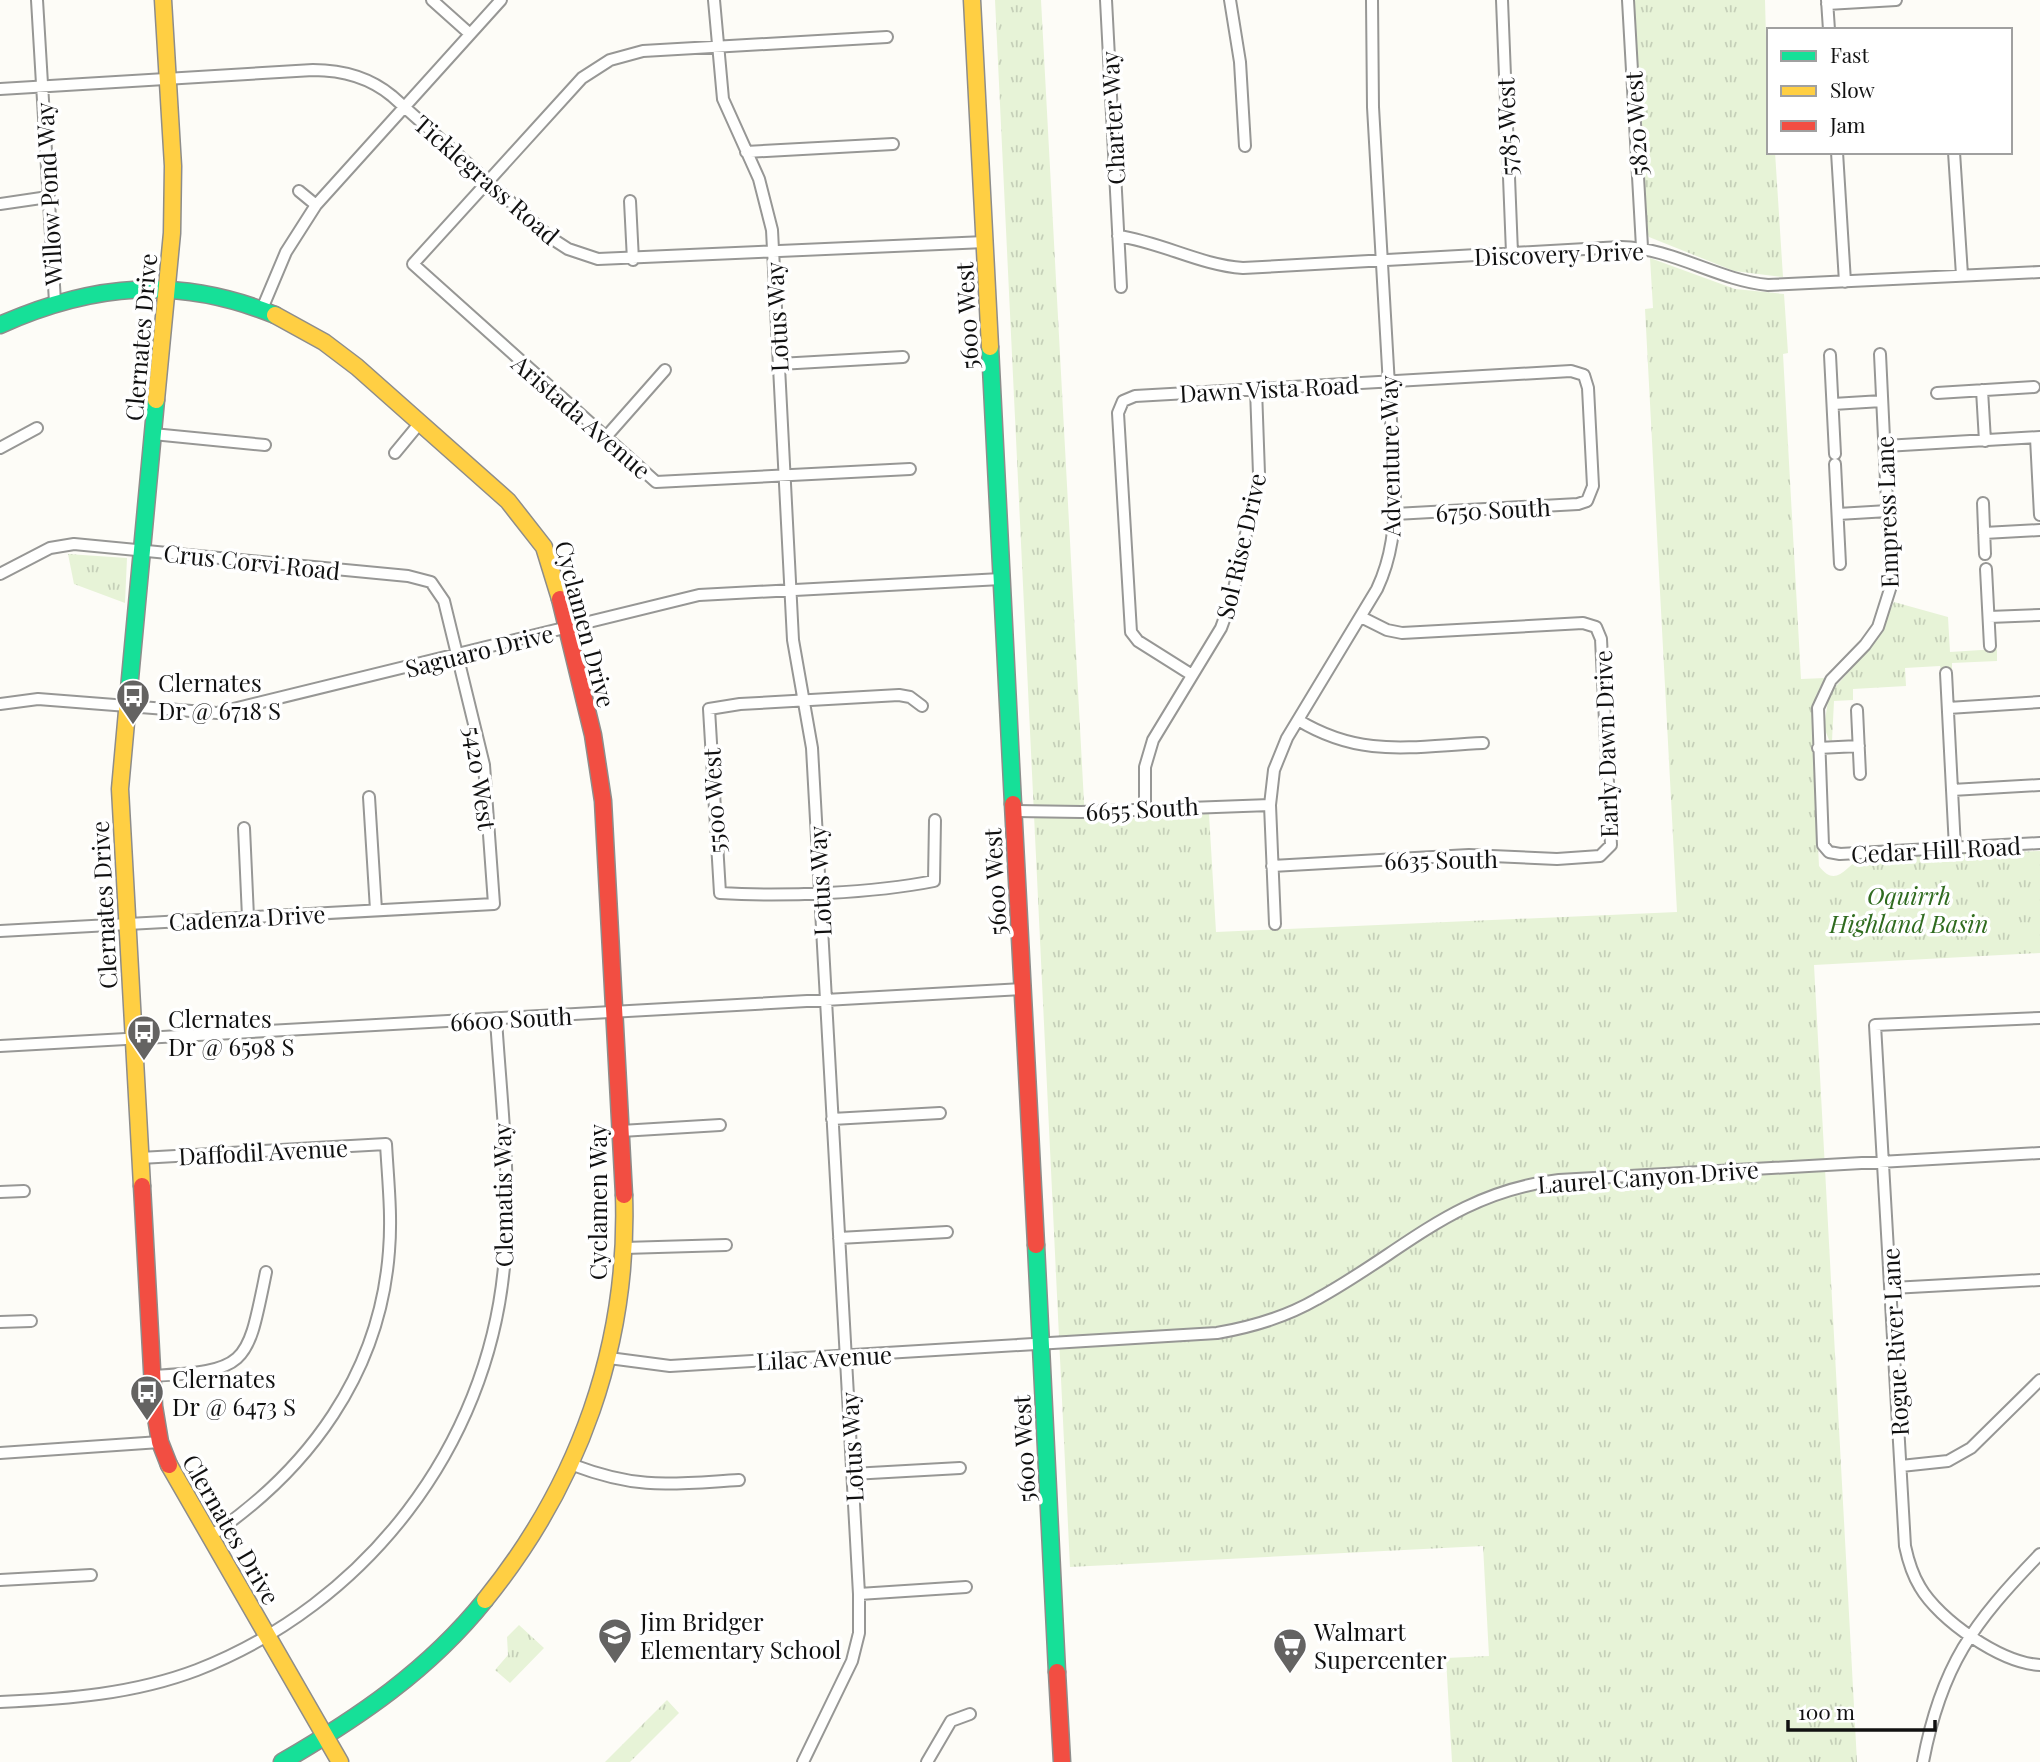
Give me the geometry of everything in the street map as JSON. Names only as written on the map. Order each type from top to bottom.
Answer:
[{"type":"street","name":"Willow Pond Way","points":[[37,0],[55,302]]},
{"type":"street","name":"Clernates Drive","points":[[163,0],[173,188],[167,288],[120,802],[152,1376],[160,1442],[171,1469],[340,1762]]},
{"type":"street","points":[[432,0],[470,34]]},
{"type":"street","points":[[262,309],[286,252],[316,205],[501,0]]},
{"type":"street","name":"Lotus Way","points":[[714,0],[716,47],[723,99],[765,194],[770,215],[793,640],[812,748],[859,1594],[859,1633],[852,1661],[803,1762]]},
{"type":"street","name":"5600 West","points":[[972,0],[1062,1762]]},
{"type":"street","name":"Charter Way","points":[[1106,0],[1121,287]]},
{"type":"street","points":[[1230,0],[1241,71],[1245,146]]},
{"type":"street","name":"Adventure Way","points":[[1275,924],[1270,804],[1278,760],[1298,720],[1361,617],[1387,566],[1395,514],[1373,107],[1372,0]]},
{"type":"street","name":"5785 West","points":[[1502,0],[1512,253]]},
{"type":"street","name":"5820 West","points":[[1628,0],[1642,247]]},
{"type":"street","points":[[1829,28],[1827,2],[1896,0]]},
{"type":"street","points":[[488,182],[573,87],[600,65],[643,51],[887,37]]},
{"type":"street","name":"Ticklegrass Road","points":[[0,89],[338,71],[374,83],[405,107],[543,231],[568,249],[598,259],[633,260],[985,242]]},
{"type":"street","points":[[746,152],[893,144]]},
{"type":"street","points":[[1837,154],[1846,282]]},
{"type":"street","points":[[1954,154],[1962,275]]},
{"type":"street","name":"Aristada Avenue","points":[[488,182],[413,264],[656,481],[910,469]]},
{"type":"street","points":[[299,191],[316,205]]},
{"type":"street","points":[[0,204],[48,197]]},
{"type":"street","points":[[630,201],[633,260]]},
{"type":"street","name":"Discovery Drive","points":[[1118,236],[1139,239],[1229,267],[1642,247],[1750,283],[1846,282],[2040,272]]},
{"type":"street","name":"Cyclamen Drive","points":[[0,324],[55,302],[116,289],[167,288],[216,295],[262,309],[301,328],[337,351],[538,535],[551,564],[593,735],[601,784],[614,1012]]},
{"type":"street","name":"Empress Lane","points":[[1832,854],[1823,841],[1817,715],[1825,689],[1870,638],[1887,604],[1891,578],[1880,354]]},
{"type":"street","points":[[1830,355],[1840,564]]},
{"type":"street","points":[[779,363],[903,357]]},
{"type":"street","points":[[606,438],[665,370]]},
{"type":"street","name":"Dawn Vista Road","points":[[1192,675],[1136,639],[1131,632],[1118,413],[1123,401],[1135,396],[1581,373],[1588,388],[1593,486],[1590,499]]},
{"type":"street","points":[[1937,393],[2034,387]]},
{"type":"street","name":"Sol Rise Drive","points":[[1145,808],[1144,775],[1150,747],[1228,613],[1257,488],[1259,460],[1256,389]]},
{"type":"street","points":[[1982,390],[1985,440]]},
{"type":"street","points":[[1833,404],[1882,401]]},
{"type":"street","points":[[395,453],[419,424]]},
{"type":"street","points":[[0,447],[37,428]]},
{"type":"street","points":[[153,434],[265,446]]},
{"type":"street","points":[[1885,446],[2038,438],[2040,515]]},
{"type":"street","name":"6750 South","points":[[1395,514],[1578,504],[1590,499]]},
{"type":"street","points":[[1983,503],[1985,554]]},
{"type":"street","points":[[1838,514],[1888,511]]},
{"type":"street","points":[[1984,533],[2040,530]]},
{"type":"street","name":"Crus Corvi Road","points":[[0,574],[62,545],[142,550],[426,579],[441,593],[457,655]]},
{"type":"street","points":[[1986,569],[1990,646]]},
{"type":"street","name":"Saguaro Drive","points":[[0,704],[38,699],[202,713],[228,711],[699,595],[1002,579]]},
{"type":"street","points":[[1989,617],[2040,615]]},
{"type":"street","name":"Early Dawn Drive","points":[[1361,617],[1387,630],[1402,633],[1583,623],[1596,627],[1601,639],[1608,758],[1612,838],[1608,850]]},
{"type":"street","name":"5420 West","points":[[457,655],[484,765],[494,904]]},
{"type":"street","points":[[1946,674],[1955,848]]},
{"type":"street","points":[[802,700],[899,695],[922,706]]},
{"type":"street","name":"5500 West","points":[[802,700],[709,709],[720,893],[820,891]]},
{"type":"street","points":[[1948,708],[2040,702]]},
{"type":"street","points":[[1857,710],[1860,774]]},
{"type":"street","points":[[1298,720],[1339,741],[1370,748],[1483,743]]},
{"type":"street","points":[[1818,748],[1859,746]]},
{"type":"street","points":[[1952,790],[2040,785]]},
{"type":"street","points":[[369,797],[376,910]]},
{"type":"street","name":"6655 South","points":[[1013,811],[1270,804]]},
{"type":"street","points":[[820,891],[908,886],[934,881],[937,858],[935,820]]},
{"type":"street","points":[[244,828],[248,917]]},
{"type":"street","name":"Cedar Hill Road","points":[[1832,854],[2040,843]]},
{"type":"street","name":"6635 South","points":[[1272,866],[1469,855],[1557,859],[1600,856],[1608,850]]},
{"type":"street","name":"Cadenza Drive","points":[[0,930],[494,904]]},
{"type":"street","name":"6600 South","points":[[0,1046],[1022,989]]},
{"type":"street","name":"Cyclamen Way","points":[[282,1762],[326,1738],[406,1683],[472,1621],[524,1554],[573,1465],[593,1412],[608,1358],[617,1319],[624,1248],[614,1012]]},
{"type":"street","name":"Rogue River Lane","points":[[2040,1018],[1875,1025],[1905,1546],[1910,1565],[1930,1600],[1969,1634],[2001,1654],[2040,1665]]},
{"type":"street","name":"Clematis Way","points":[[0,1702],[72,1698],[152,1684],[195,1670],[267,1637],[325,1596],[386,1539],[444,1458],[474,1395],[486,1361],[504,1267],[506,1206],[496,1019]]},
{"type":"street","points":[[832,1119],[940,1113]]},
{"type":"street","points":[[621,1131],[720,1125]]},
{"type":"street","name":"Daffodil Avenue","points":[[140,1158],[386,1144],[390,1223],[387,1266],[377,1318],[358,1372],[333,1417],[300,1461],[257,1503],[209,1537]]},
{"type":"street","name":"Laurel Canyon Drive","points":[[1040,1345],[1199,1336],[1271,1320],[1329,1292],[1459,1209],[1524,1185],[1559,1180],[2040,1153]]},
{"type":"street","points":[[0,1192],[24,1191]]},
{"type":"street","points":[[839,1238],[947,1232]]},
{"type":"street","points":[[624,1248],[726,1245]]},
{"type":"street","points":[[152,1376],[215,1372],[237,1359],[252,1337],[266,1272]]},
{"type":"street","points":[[1892,1288],[2040,1280]]},
{"type":"street","points":[[0,1322],[31,1321]]},
{"type":"street","name":"Lilac Avenue","points":[[608,1358],[660,1366],[1040,1345]]},
{"type":"street","points":[[1901,1466],[1948,1461],[1971,1448],[2040,1380]]},
{"type":"street","points":[[0,1453],[160,1442]]},
{"type":"street","points":[[573,1465],[607,1478],[642,1485],[738,1480]]},
{"type":"street","points":[[852,1474],[960,1468]]},
{"type":"street","points":[[1923,1762],[1935,1704],[1950,1668],[1969,1634],[2040,1554]]},
{"type":"street","points":[[0,1580],[91,1575]]},
{"type":"street","points":[[859,1594],[966,1587]]},
{"type":"street","points":[[927,1762],[950,1720],[970,1714]]},
{"type":"green space","name":"Oquirrh Highland Basin","points":[[995,0],[1041,0],[1085,821],[1209,814],[1216,932],[1677,912],[1645,309],[1653,308],[1650,258],[1735,289],[1784,294],[1788,353],[1783,354],[1801,679],[1825,678],[1816,696],[1812,718],[1819,866],[1825,873],[1836,876],[1861,858],[2040,851],[2040,953],[1814,965],[1857,1762],[1452,1762],[1446,1658],[1489,1656],[1483,1546],[1070,1567]]},
{"type":"green space","points":[[1634,0],[1765,0],[1767,154],[1775,154],[1783,277],[1734,271],[1649,237],[1646,230]]},
{"type":"green space","points":[[68,554],[127,558],[125,603],[74,584]]},
{"type":"green space","points":[[1894,602],[1948,617],[1950,652],[1997,649],[1997,661],[1952,663],[1952,669],[1941,670],[1940,666],[1905,668],[1906,686],[1853,689],[1853,700],[1834,701],[1832,741],[1829,740],[1824,727],[1829,694],[1876,641]]},
{"type":"green space","points":[[519,1625],[544,1648],[510,1683],[495,1670],[508,1655],[507,1637]]},
{"type":"green space","points":[[667,1700],[679,1713],[630,1762],[605,1762]]},
{"type":"traffic: fast","points":[[0,325],[69,300],[137,290],[205,294],[275,315]]},
{"type":"traffic: fast","points":[[990,347],[1013,804]]},
{"type":"traffic: fast","points":[[128,700],[156,400]]},
{"type":"traffic: fast","points":[[1036,1245],[1057,1672]]},
{"type":"traffic: fast","points":[[282,1762],[391,1691],[440,1649],[485,1600]]},
{"type":"traffic: slow","points":[[156,400],[172,233],[173,166],[163,0]]},
{"type":"traffic: slow","points":[[972,0],[990,347]]},
{"type":"traffic: slow","points":[[275,315],[324,342],[357,367],[508,501],[544,547],[560,599]]},
{"type":"traffic: slow","points":[[128,700],[120,789],[142,1186]]},
{"type":"traffic: slow","points":[[485,1600],[547,1509],[572,1460],[592,1410],[618,1305],[624,1195]]},
{"type":"traffic: slow","points":[[169,1465],[340,1762]]},
{"type":"traffic: jam","points":[[560,599],[593,735],[603,801],[624,1195]]},
{"type":"traffic: jam","points":[[1013,804],[1036,1245]]},
{"type":"traffic: jam","points":[[142,1186],[154,1406],[160,1442],[169,1465]]},
{"type":"traffic: jam","points":[[1057,1672],[1062,1762]]},
{"type":"place","name":"Clernates Dr @ 6718 S","points":[[133,726]]},
{"type":"place","name":"Clernates Dr @ 6598 S","points":[[144,1062]]},
{"type":"place","name":"Clernates Dr @ 6473 S","points":[[147,1422]]},
{"type":"place","name":"Jim Bridger Elementary School","points":[[615,1665]]},
{"type":"place","name":"Walmart Supercenter","points":[[1290,1675]]}]
